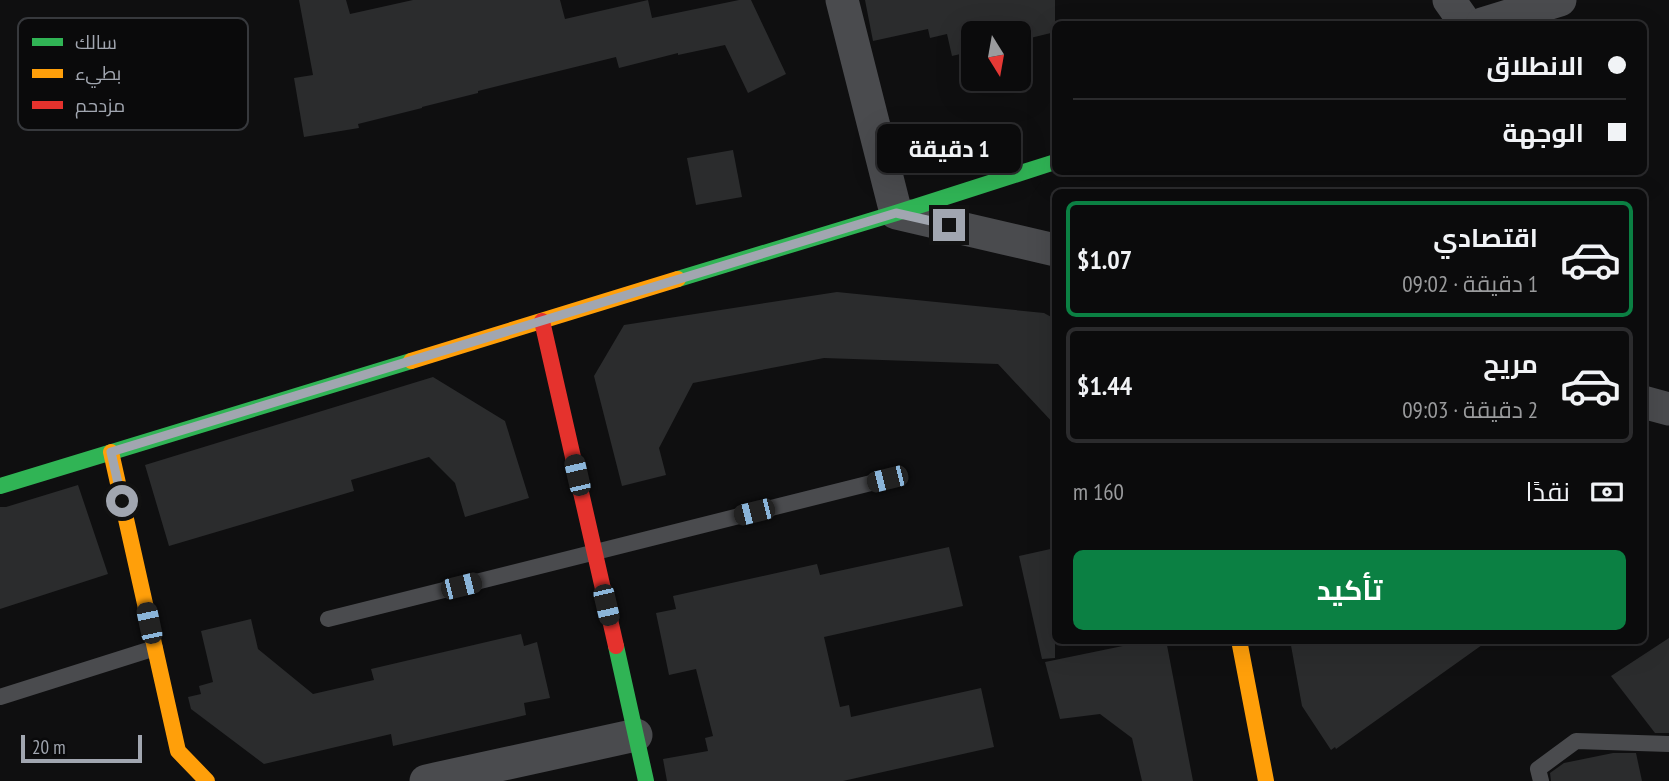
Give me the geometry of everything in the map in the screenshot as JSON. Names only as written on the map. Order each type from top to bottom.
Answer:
[{"type":"street","points":[[842,0],[896,213]]},
{"type":"street","points":[[1449,0],[1464,21]]},
{"type":"street","points":[[1492,21],[1560,0]]},
{"type":"street","points":[[0,486],[1052,163]]},
{"type":"street","points":[[896,213],[1052,249]]},
{"type":"street","points":[[542,321],[646,781]]},
{"type":"street","points":[[1647,403],[1669,409]]},
{"type":"street","points":[[111,452],[178,751],[207,781]]},
{"type":"street","points":[[1240,644],[1266,781]]},
{"type":"street","points":[[426,781],[636,735]]},
{"type":"lane","points":[[328,619],[887,479]]},
{"type":"lane","points":[[0,697],[155,648]]},
{"type":"lane","points":[[1541,781],[1538,769],[1576,741],[1669,744]]},
{"type":"building","points":[[299,0],[346,0],[350,14],[413,0],[560,0],[565,19],[648,0],[652,18],[739,0],[751,0],[786,74],[748,93],[725,45],[678,53],[619,68],[616,57],[358,124],[359,128],[304,137],[294,78],[313,75]]},
{"type":"building","points":[[865,0],[1055,0],[1052,33],[1031,38],[1031,21],[961,21],[961,54],[952,56],[947,34],[930,38],[928,29],[873,41]]},
{"type":"building","points":[[733,150],[742,197],[696,205],[687,158]]},
{"type":"building","points":[[837,292],[1044,313],[1052,317],[1052,422],[998,364],[824,358],[693,383],[659,448],[666,475],[622,486],[594,376],[624,325]]},
{"type":"building","points":[[433,377],[505,421],[529,498],[465,517],[455,483],[429,457],[351,480],[354,491],[169,546],[145,465]]},
{"type":"building","points":[[78,485],[108,574],[0,609],[0,507]]},
{"type":"building","points":[[949,547],[963,606],[824,637],[840,707],[849,705],[851,717],[981,688],[994,747],[843,781],[667,781],[663,759],[708,751],[705,738],[713,736],[696,669],[669,675],[656,613],[676,609],[673,596],[817,564],[820,575]]},
{"type":"building","points":[[1052,549],[1052,644],[1055,644],[1055,658],[1042,659],[1019,556]]},
{"type":"building","points":[[251,619],[258,649],[313,694],[374,680],[371,669],[521,634],[524,646],[537,642],[550,698],[524,703],[526,715],[393,746],[391,734],[264,764],[191,709],[188,697],[201,694],[199,686],[213,682],[201,631]]},
{"type":"building","points":[[1669,638],[1669,733],[1655,733],[1611,676]]},
{"type":"building","points":[[1133,644],[1167,644],[1193,781],[1142,781],[1132,738],[1100,714],[1060,719],[1045,662]]},
{"type":"building","points":[[1291,644],[1483,644],[1336,749],[1335,747],[1331,750],[1302,706]]},
{"type":"building","points":[[1613,753],[1636,753],[1642,781],[1551,781],[1550,773],[1564,763]]},
{"type":"traffic: fast","points":[[678,279],[1052,163]]},
{"type":"traffic: fast","points":[[0,486],[411,361]]},
{"type":"traffic: fast","points":[[616,646],[646,781]]},
{"type":"traffic: slow","points":[[411,361],[678,279]]},
{"type":"traffic: slow","points":[[111,452],[178,751],[207,781]]},
{"type":"traffic: slow","points":[[1240,644],[1266,781]]},
{"type":"traffic: jam","points":[[542,321],[616,646]]},
{"type":"route","points":[[122,501],[111,452],[896,213],[949,225]]}]
